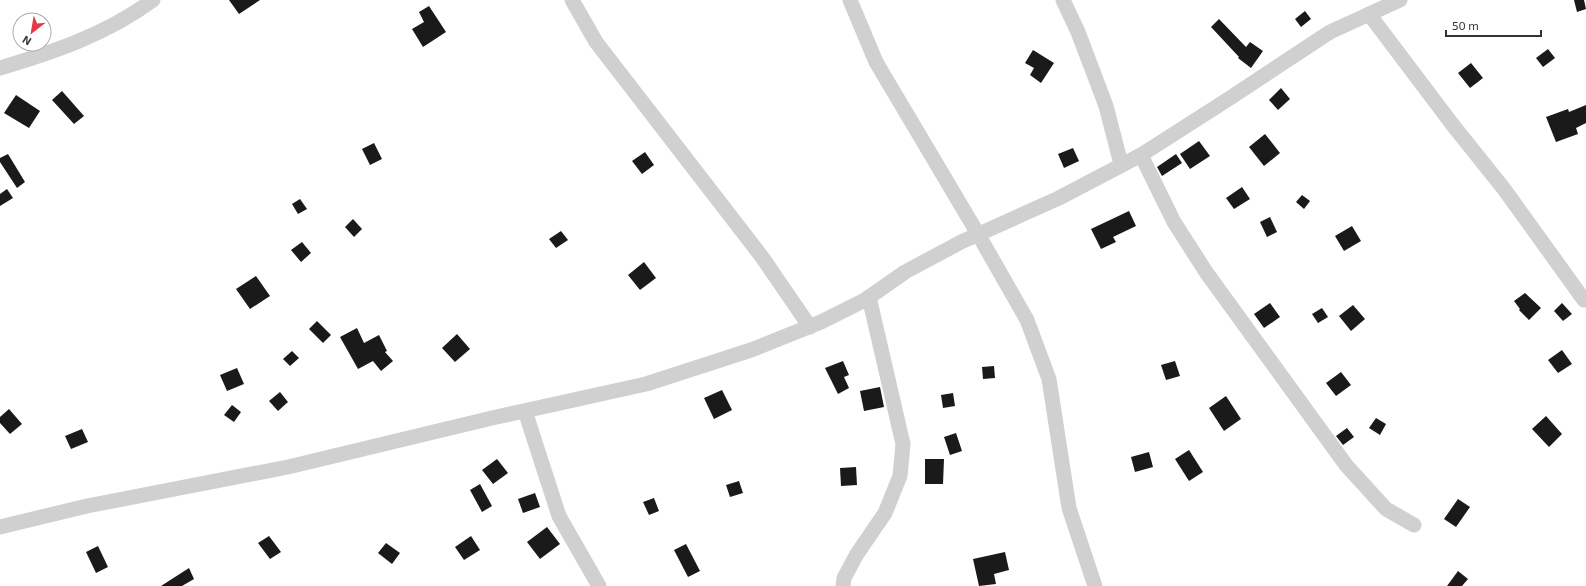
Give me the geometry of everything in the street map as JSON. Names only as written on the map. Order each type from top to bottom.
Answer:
[{"type":"street","points":[[0,68],[69,45],[119,23],[153,0]]},
{"type":"street","points":[[572,0],[596,42],[762,256],[810,327]]},
{"type":"street","points":[[850,0],[876,62],[1028,320],[1049,379],[1069,508],[1095,586]]},
{"type":"street","points":[[1063,0],[1078,32],[1106,106],[1121,164]]},
{"type":"street","points":[[0,527],[88,506],[288,467],[646,384],[751,350],[810,327],[869,297],[905,272],[978,234],[1059,198],[1121,164],[1141,155],[1330,32],[1370,14],[1394,1]]},
{"type":"street","points":[[1370,14],[1452,124],[1504,189],[1584,300]]},
{"type":"street","points":[[1141,155],[1174,222],[1206,272],[1346,465],[1386,509],[1414,525]]},
{"type":"street","points":[[843,586],[844,578],[856,554],[885,513],[900,476],[903,444],[869,297]]},
{"type":"street","points":[[525,411],[559,516],[599,586]]},
{"type":"building","points":[[229,0],[260,0],[239,14]]},
{"type":"building","points":[[1574,0],[1584,0],[1586,9],[1577,12]]},
{"type":"building","points":[[429,6],[446,32],[423,47],[412,29],[424,22],[419,12]]},
{"type":"building","points":[[1305,11],[1311,19],[1301,27],[1295,19]]},
{"type":"building","points":[[1219,19],[1246,47],[1250,42],[1263,51],[1251,68],[1238,58],[1239,57],[1211,27]]},
{"type":"building","points":[[1548,49],[1555,58],[1543,67],[1536,58]]},
{"type":"building","points":[[1033,50],[1054,63],[1041,83],[1030,75],[1034,68],[1025,63]]},
{"type":"building","points":[[1471,63],[1483,78],[1470,88],[1458,73]]},
{"type":"building","points":[[1281,88],[1290,99],[1278,110],[1269,100]]},
{"type":"building","points":[[62,91],[84,116],[74,124],[52,100]]},
{"type":"building","points":[[16,95],[40,111],[29,128],[4,113]]},
{"type":"building","points":[[1586,105],[1586,123],[1576,128],[1578,134],[1556,142],[1546,117],[1568,109],[1569,112]]},
{"type":"building","points":[[1265,134],[1280,153],[1264,166],[1249,147]]},
{"type":"building","points":[[1199,141],[1210,156],[1190,169],[1180,154]]},
{"type":"building","points":[[374,143],[382,159],[370,165],[362,149]]},
{"type":"building","points":[[1073,148],[1079,161],[1064,168],[1058,154]]},
{"type":"building","points":[[645,152],[654,165],[642,174],[632,161]]},
{"type":"building","points":[[8,154],[25,182],[17,188],[0,162],[0,158]]},
{"type":"building","points":[[1176,154],[1182,163],[1162,176],[1157,167]]},
{"type":"building","points":[[1242,187],[1250,199],[1234,209],[1226,198]]},
{"type":"building","points":[[7,189],[13,198],[0,206],[0,194]]},
{"type":"building","points":[[1302,195],[1310,201],[1304,209],[1296,202]]},
{"type":"building","points":[[300,199],[307,209],[298,214],[292,204]]},
{"type":"building","points":[[1129,211],[1136,226],[1113,237],[1116,242],[1101,249],[1091,229]]},
{"type":"building","points":[[1270,217],[1277,232],[1267,237],[1260,222]]},
{"type":"building","points":[[353,219],[362,229],[354,237],[345,227]]},
{"type":"building","points":[[1352,226],[1361,241],[1344,251],[1335,236]]},
{"type":"building","points":[[561,231],[568,240],[556,248],[549,239]]},
{"type":"building","points":[[302,242],[311,253],[301,262],[291,250]]},
{"type":"building","points":[[644,262],[656,278],[640,290],[628,275]]},
{"type":"building","points":[[256,276],[270,296],[250,309],[236,289]]},
{"type":"building","points":[[1525,293],[1541,308],[1529,320],[1519,310],[1520,309],[1514,301]]},
{"type":"building","points":[[1270,303],[1280,317],[1264,328],[1254,314]]},
{"type":"building","points":[[1562,303],[1572,314],[1563,321],[1554,311]]},
{"type":"building","points":[[1353,305],[1365,319],[1351,331],[1339,316]]},
{"type":"building","points":[[1322,308],[1328,317],[1318,323],[1312,314]]},
{"type":"building","points":[[317,321],[331,335],[323,343],[309,329]]},
{"type":"building","points":[[357,328],[364,343],[379,335],[387,351],[385,352],[393,361],[381,371],[373,361],[358,369],[340,337]]},
{"type":"building","points":[[457,334],[470,349],[455,362],[442,348]]},
{"type":"building","points":[[1562,350],[1572,364],[1558,373],[1548,360]]},
{"type":"building","points":[[292,351],[299,358],[290,366],[283,359]]},
{"type":"building","points":[[843,361],[849,375],[844,377],[849,388],[838,394],[825,368]]},
{"type":"building","points":[[1175,361],[1180,376],[1166,380],[1161,365]]},
{"type":"building","points":[[994,366],[995,378],[983,379],[982,367]]},
{"type":"building","points":[[237,368],[244,384],[227,391],[220,375]]},
{"type":"building","points":[[1341,372],[1351,385],[1336,396],[1326,383]]},
{"type":"building","points":[[880,387],[884,407],[864,411],[860,391]]},
{"type":"building","points":[[722,390],[732,410],[714,419],[704,398]]},
{"type":"building","points":[[280,392],[288,402],[278,411],[269,401]]},
{"type":"building","points":[[953,393],[955,406],[943,408],[941,395]]},
{"type":"building","points":[[1226,396],[1241,419],[1224,431],[1209,408]]},
{"type":"building","points":[[232,405],[241,412],[234,422],[224,415]]},
{"type":"building","points":[[9,409],[22,424],[10,434],[0,423],[0,417]]},
{"type":"building","points":[[1546,416],[1562,434],[1549,447],[1532,429]]},
{"type":"building","points":[[1376,418],[1386,424],[1380,435],[1369,428]]},
{"type":"building","points":[[1347,428],[1354,437],[1343,445],[1336,436]]},
{"type":"building","points":[[82,429],[88,442],[71,449],[65,436]]},
{"type":"building","points":[[956,433],[962,451],[950,455],[944,437]]},
{"type":"building","points":[[1189,450],[1203,472],[1189,481],[1175,459]]},
{"type":"building","points":[[1149,452],[1153,467],[1135,472],[1131,457]]},
{"type":"building","points":[[497,459],[508,473],[493,484],[482,470]]},
{"type":"building","points":[[925,459],[944,459],[943,484],[925,484]]},
{"type":"building","points":[[856,467],[857,485],[841,486],[840,468]]},
{"type":"building","points":[[739,481],[743,493],[730,497],[726,485]]},
{"type":"building","points":[[480,484],[492,506],[482,512],[470,490]]},
{"type":"building","points":[[535,493],[540,507],[523,513],[518,499]]},
{"type":"building","points":[[654,498],[659,511],[649,515],[643,502]]},
{"type":"building","points":[[1458,499],[1470,507],[1456,527],[1444,519]]},
{"type":"building","points":[[547,527],[560,544],[540,559],[527,542]]},
{"type":"building","points":[[269,536],[281,552],[270,559],[258,543]]},
{"type":"building","points":[[471,536],[480,550],[464,560],[455,547]]},
{"type":"building","points":[[386,543],[400,553],[392,564],[378,553]]},
{"type":"building","points":[[686,544],[700,571],[688,577],[674,550]]},
{"type":"building","points":[[98,546],[108,567],[96,573],[86,552]]},
{"type":"building","points":[[1005,552],[1009,570],[994,574],[996,584],[979,586],[973,559]]},
{"type":"building","points":[[189,568],[194,579],[182,586],[161,586]]},
{"type":"building","points":[[1458,571],[1468,579],[1462,586],[1447,586]]}]
